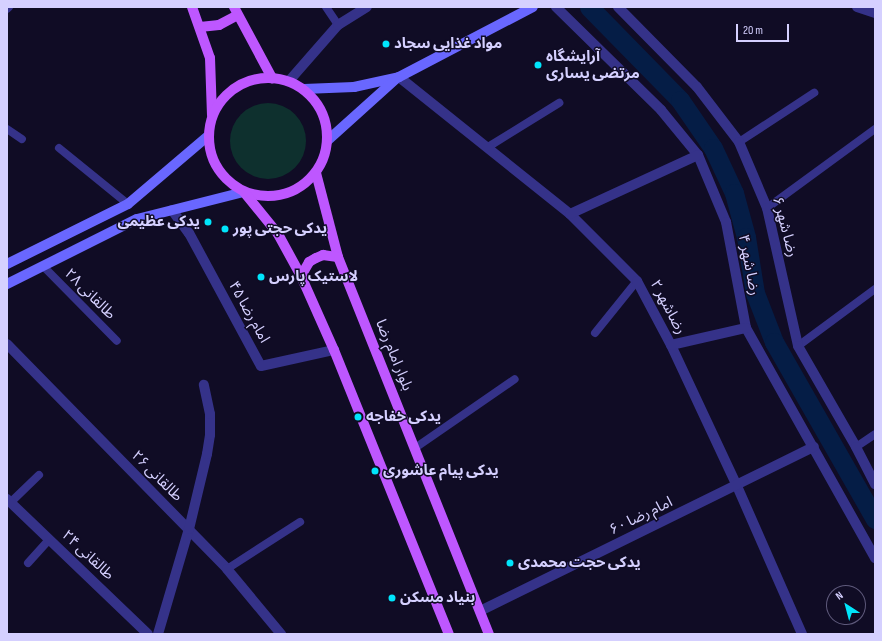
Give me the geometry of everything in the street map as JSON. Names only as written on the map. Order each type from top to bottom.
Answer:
[{"type":"main road","points":[[192,7],[210,58],[212,115],[208,136],[209,150],[214,164],[222,176],[232,185],[244,192],[264,197],[283,195],[301,186],[316,173],[324,158],[328,141],[325,121],[317,104],[304,90],[289,81],[272,78],[257,78],[243,83],[230,91],[220,102],[212,115]]},
{"type":"main road","points":[[304,90],[354,87],[395,78],[533,7]]},
{"type":"main road","points":[[200,27],[219,26],[236,11],[272,78]]},
{"type":"main road","points":[[328,141],[395,78]]},
{"type":"main road","points":[[7,264],[128,204],[208,136]]},
{"type":"main road","name":"بلوار امام رضا","points":[[316,173],[338,257],[489,634]]},
{"type":"main road","points":[[7,284],[137,219],[244,192]]},
{"type":"main road","points":[[244,192],[278,234],[301,276],[334,350],[449,634]]},
{"type":"main road","points":[[301,276],[309,262],[316,258],[323,255],[338,257]]},
{"type":"street","points":[[289,81],[338,25],[367,7]]},
{"type":"street","name":"رضا شهر ۴","points":[[556,7],[661,110],[698,155],[726,222],[746,328],[875,558]]},
{"type":"street","name":"رضا شهر ۶","points":[[618,7],[696,87],[739,142],[767,208],[798,346],[875,484]]},
{"type":"street","points":[[856,7],[875,13]]},
{"type":"street","name":"رضاشهر ۲","points":[[395,78],[488,147],[570,214],[637,281],[671,345],[737,486],[802,634]]},
{"type":"street","points":[[570,214],[698,155]]},
{"type":"street","name":"امام رضا ۴۵","points":[[172,210],[189,232],[261,366],[334,350]]},
{"type":"street","points":[[671,345],[746,328]]},
{"type":"street","name":"طالقانی ۲۶","points":[[7,344],[227,569],[281,634]]},
{"type":"street","points":[[158,634],[189,529],[210,435],[210,414],[204,385]]},
{"type":"street","name":"امام رضا ۶۰","points":[[480,611],[814,447]]},
{"type":"street","name":"طالقانی ۲۴","points":[[9,500],[148,634]]},
{"type":"lane","points":[[326,7],[338,25]]},
{"type":"lane","points":[[739,142],[814,92]]},
{"type":"lane","points":[[488,147],[559,103]]},
{"type":"lane","points":[[7,128],[22,139]]},
{"type":"lane","points":[[767,208],[875,129]]},
{"type":"lane","points":[[59,148],[128,204]]},
{"type":"lane","name":"طالقانی ۲۸","points":[[43,266],[117,341]]},
{"type":"lane","points":[[595,333],[637,281]]},
{"type":"lane","points":[[798,346],[875,289]]},
{"type":"lane","points":[[415,448],[516,379]]},
{"type":"lane","points":[[856,448],[875,434]]},
{"type":"lane","points":[[9,500],[39,475]]},
{"type":"lane","points":[[227,569],[300,522]]},
{"type":"lane","points":[[28,563],[50,540]]},
{"type":"green space","points":[[268,103],[282,106],[295,114],[303,127],[306,141],[303,155],[295,168],[282,176],[268,179],[254,176],[241,168],[233,155],[230,141],[233,127],[241,114],[254,106]]},
{"type":"waterway","points":[[589,7],[680,100],[713,148],[734,193],[746,237],[755,293],[774,342],[875,519]]},
{"type":"place","name":"مواد غذایی سجاد","points":[[386,44]]},
{"type":"place","name":"آرایشگاه مرتضی یساری","points":[[538,65]]},
{"type":"place","name":"یدکی عظیمی","points":[[208,222]]},
{"type":"place","name":"یدکی حجتی پور","points":[[225,229]]},
{"type":"place","name":"لاستیک پارس","points":[[261,277]]},
{"type":"place","name":"یدکی خفاجه","points":[[358,417]]},
{"type":"place","name":"یدکی پیام عاشوری","points":[[375,471]]},
{"type":"place","name":"یدکی حجت محمدی","points":[[510,563]]},
{"type":"place","name":"بنیاد مسکن","points":[[392,598]]}]
